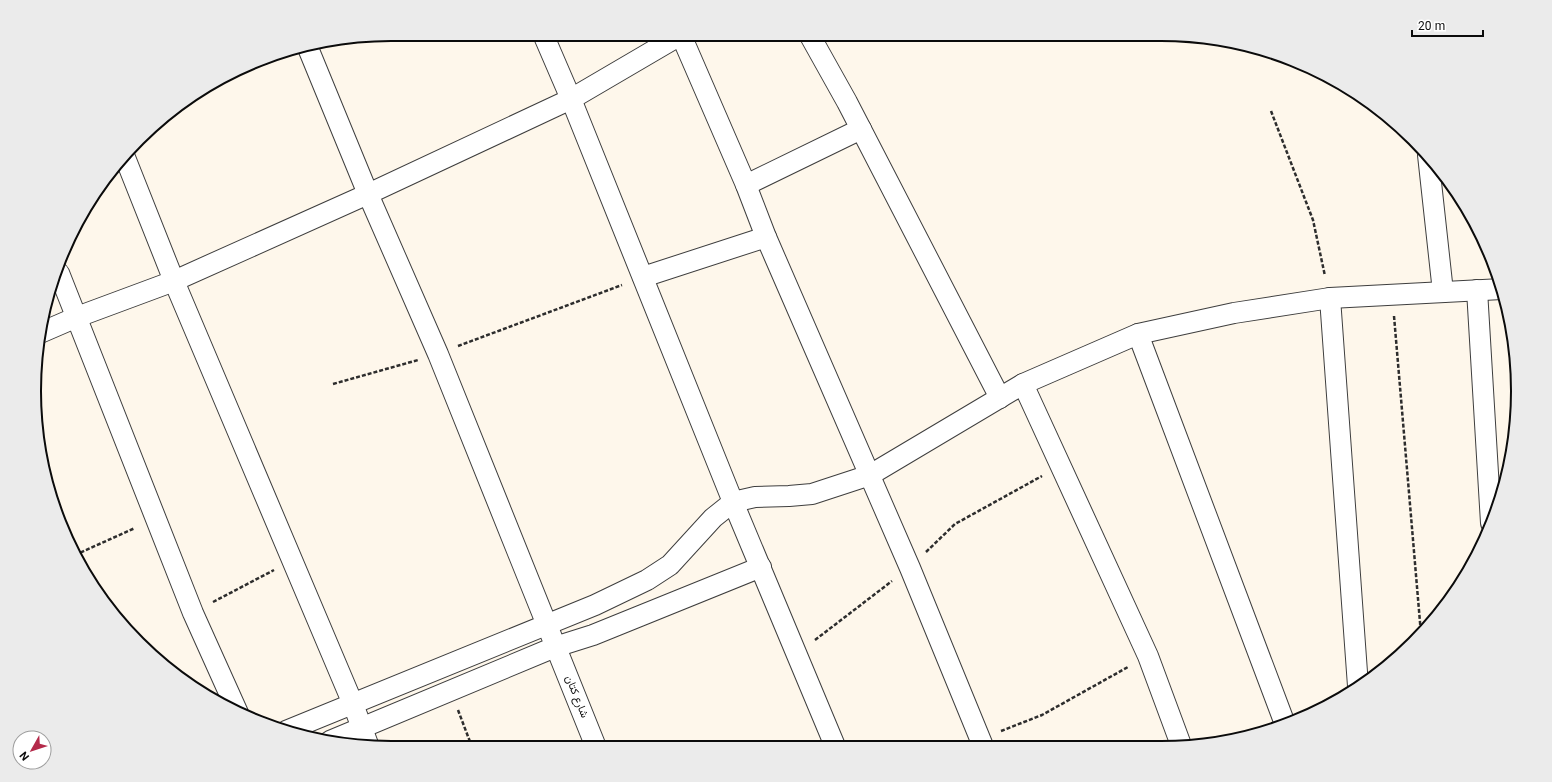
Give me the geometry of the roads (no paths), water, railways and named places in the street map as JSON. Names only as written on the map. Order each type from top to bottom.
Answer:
[{"type":"street","points":[[546,41],[571,99],[733,502],[833,741]]},
{"type":"street","points":[[47,330],[174,281],[368,194],[571,99],[672,41]]},
{"type":"street","points":[[685,41],[746,185],[766,237],[910,568],[981,741]]},
{"type":"street","points":[[813,41],[861,129],[1000,398]]},
{"type":"street","name":"شارع كتان","points":[[309,51],[368,194],[438,354],[594,741]]},
{"type":"street","points":[[746,185],[861,129]]},
{"type":"street","points":[[127,161],[174,281],[354,704],[366,740]]},
{"type":"street","points":[[1429,166],[1443,292]]},
{"type":"street","points":[[643,277],[766,237]]},
{"type":"street","points":[[60,277],[78,317],[193,613],[234,704]]},
{"type":"street","points":[[295,727],[547,625],[619,594],[647,580],[670,565],[713,518],[733,502],[754,497],[812,494],[870,475],[1023,384],[1138,334],[1234,313],[1330,298],[1392,296],[1496,289]]},
{"type":"street","points":[[1477,290],[1490,509]]},
{"type":"street","points":[[1330,298],[1358,680]]},
{"type":"street","points":[[1138,334],[1283,719]]},
{"type":"street","points":[[1023,384],[1148,656],[1179,740]]},
{"type":"street","points":[[340,737],[556,647],[593,635],[761,567]]}]
